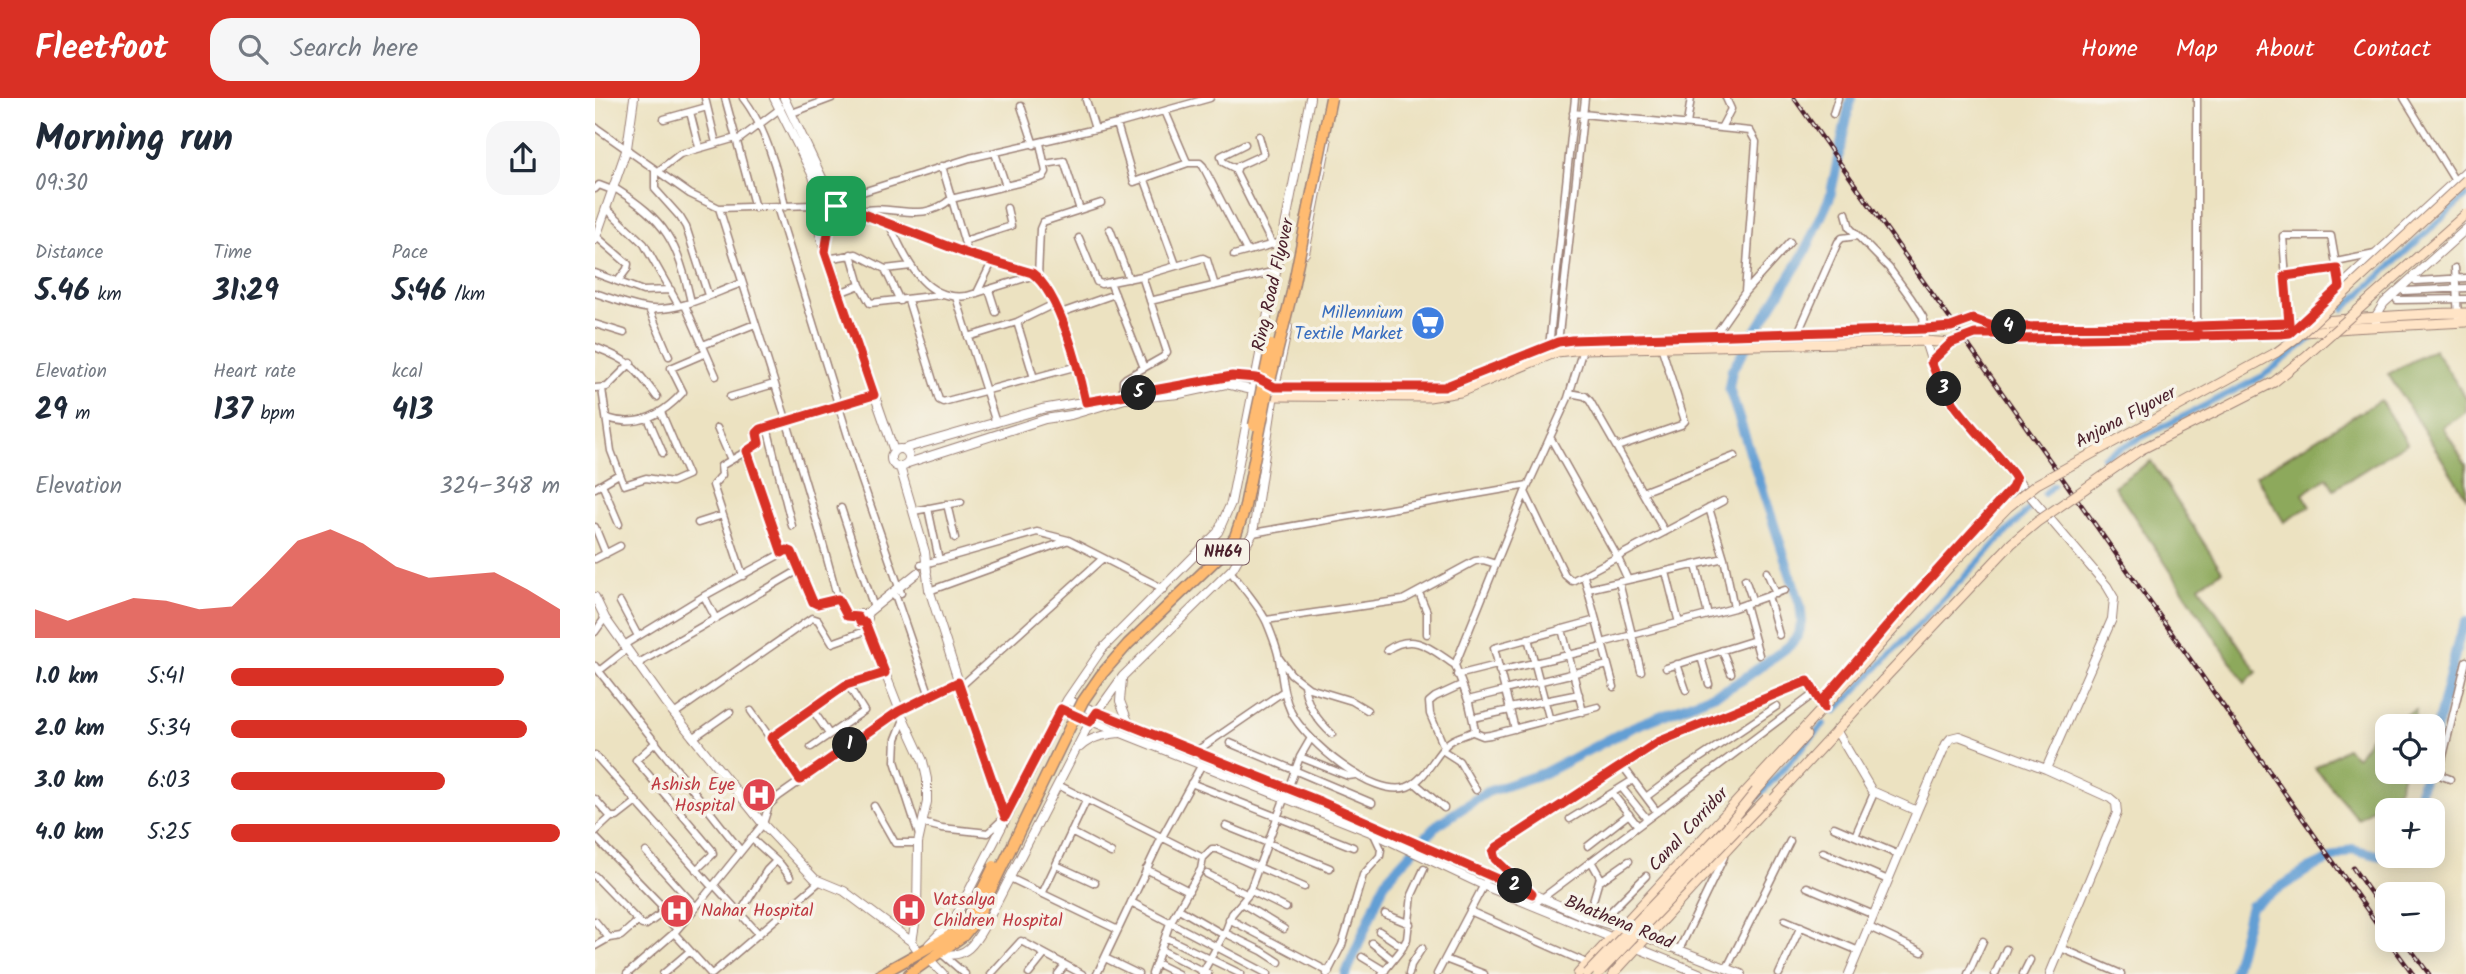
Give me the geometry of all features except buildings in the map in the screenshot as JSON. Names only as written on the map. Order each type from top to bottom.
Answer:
[{"type":"highway","name":"Ring Road Flyover","points":[[922,950],[961,934],[1072,708],[1095,670],[1229,534],[1237,510],[1260,389],[1285,291],[1324,98]]},
{"type":"highway","name":"Ring Road Flyover","points":[[930,960],[976,920],[1073,722],[1101,675],[1235,537],[1244,511],[1268,389],[1292,292],[1333,98]]},
{"type":"highway","name":"NH64","points":[[881,974],[922,950]]},
{"type":"highway","name":"NH64","points":[[911,973],[930,960]]},
{"type":"main road","name":"Anjana Flyover","points":[[1824,708],[1951,565],[2021,495],[2277,352],[2466,180]]},
{"type":"main road","name":"Anjana Flyover","points":[[1832,733],[2012,543],[2037,522],[2142,449],[2281,376],[2466,214]]},
{"type":"main road","points":[[1274,392],[1445,396],[1460,392],[1553,349],[1718,338],[1951,343],[1982,333],[2019,339],[2197,336],[2289,328],[2301,322],[2376,316],[2462,318]]},
{"type":"main road","points":[[1770,338],[1798,333],[1951,327],[1973,319],[1995,327],[2289,328],[2377,326],[2462,318]]},
{"type":"main road","points":[[1553,349],[1661,346],[1718,338]]},
{"type":"main road","name":"Canal Corridor","points":[[1579,974],[1824,708]]},
{"type":"main road","points":[[1587,974],[1727,827],[1756,790],[1804,738],[1816,718]]},
{"type":"main road","points":[[1598,974],[1814,747],[1832,733]]},
{"type":"main road","points":[[1617,973],[1637,947],[1832,733]]},
{"type":"street","points":[[618,281],[627,270],[628,264],[596,238],[626,150],[633,98]]},
{"type":"street","points":[[705,98],[716,143]]},
{"type":"street","points":[[725,98],[755,208]]},
{"type":"street","points":[[743,98],[758,126],[777,174],[781,207],[838,406],[930,696]]},
{"type":"street","points":[[774,98],[813,176],[816,187],[814,206],[826,256],[874,395],[899,450],[909,454],[904,465],[925,552],[922,571],[1005,817]]},
{"type":"street","points":[[784,98],[834,202],[826,256]]},
{"type":"street","points":[[792,113],[832,98]]},
{"type":"street","points":[[834,202],[942,166],[1117,124],[1165,111],[1188,101],[1210,98]]},
{"type":"street","points":[[595,597],[605,618],[674,714],[763,824],[819,882],[844,891],[922,950],[955,918],[1061,709],[1103,649],[1218,532],[1231,503],[1310,98]]},
{"type":"street","points":[[941,953],[951,956],[968,950],[989,918],[1090,722],[1123,676],[1230,571],[1253,533],[1274,392],[1315,209],[1333,98]]},
{"type":"street","points":[[1553,349],[1575,98]]},
{"type":"street","points":[[1553,349],[1585,98]]},
{"type":"street","points":[[1687,124],[1691,98]]},
{"type":"street","points":[[1721,128],[1731,109],[1731,103],[1726,98]]},
{"type":"street","points":[[1833,114],[1838,98]]},
{"type":"street","points":[[2197,98],[2197,336]]},
{"type":"street","points":[[2403,98],[2455,181]]},
{"type":"street","points":[[1086,100],[1095,129]]},
{"type":"street","points":[[858,212],[873,209],[916,214],[942,207],[951,199],[1043,177],[1046,172],[1045,164],[1021,106]]},
{"type":"street","points":[[664,119],[707,107]]},
{"type":"street","points":[[656,171],[680,154],[698,147],[737,140],[781,108]]},
{"type":"street","points":[[1165,111],[1188,163]]},
{"type":"street","points":[[690,112],[698,147]]},
{"type":"street","points":[[1573,113],[1751,131],[1756,142],[1745,292]]},
{"type":"street","points":[[1117,124],[1132,180],[1145,180],[1188,163],[1196,162],[1203,166],[1247,251]]},
{"type":"street","points":[[595,127],[690,194],[719,208],[814,206],[825,196],[858,212],[968,254],[1036,276],[1045,286],[1058,314],[1078,366],[1086,402]]},
{"type":"street","points":[[1236,169],[1264,154],[1259,136]]},
{"type":"street","points":[[1245,144],[1221,156],[1223,162],[1236,169],[1272,244]]},
{"type":"street","points":[[996,153],[1006,186]]},
{"type":"street","points":[[1045,164],[1064,161],[1080,209]]},
{"type":"street","points":[[942,166],[968,254]]},
{"type":"street","points":[[656,171],[655,190],[686,227],[708,295]]},
{"type":"street","points":[[2301,322],[2466,171]]},
{"type":"street","points":[[1145,180],[1177,265]]},
{"type":"street","points":[[595,190],[599,185],[613,189],[642,205],[664,229],[684,271],[685,304]]},
{"type":"street","points":[[1036,276],[1041,225],[1045,221],[1101,203]]},
{"type":"street","points":[[814,206],[822,219],[832,216]]},
{"type":"street","points":[[719,208],[803,470],[838,599],[847,616],[865,620]]},
{"type":"street","points":[[964,241],[1011,226],[1007,208]]},
{"type":"street","points":[[595,209],[605,211],[644,244],[671,290],[685,304],[716,376]]},
{"type":"street","points":[[1846,213],[1850,228],[1889,268],[1923,317],[1925,341],[1931,362],[1948,396],[2108,586],[2115,598],[2112,619],[2046,769]]},
{"type":"street","points":[[889,224],[911,266],[931,289],[940,295]]},
{"type":"street","points":[[1110,229],[1129,279]]},
{"type":"street","points":[[2377,326],[2376,316],[2383,303],[2466,229]]},
{"type":"street","points":[[2289,328],[2283,239],[2286,235],[2331,236],[2340,287]]},
{"type":"street","points":[[1798,333],[1838,242],[1842,238],[1857,236]]},
{"type":"street","points":[[1079,237],[1097,282],[1101,284],[1142,276],[1203,257],[1207,260],[1215,286]]},
{"type":"street","points":[[1234,255],[1282,242]]},
{"type":"street","points":[[1718,338],[1745,292],[1790,242]]},
{"type":"street","points":[[851,254],[860,285],[870,303],[940,295],[956,297],[1036,276]]},
{"type":"street","points":[[2285,276],[2377,254]]},
{"type":"street","points":[[826,256],[861,255],[877,267],[885,269],[911,266]]},
{"type":"street","points":[[977,293],[992,262]]},
{"type":"street","points":[[2455,268],[2457,299],[2462,318]]},
{"type":"street","points":[[885,269],[900,301]]},
{"type":"street","points":[[1150,301],[1276,271]]},
{"type":"street","points":[[595,273],[643,291],[671,290]]},
{"type":"street","points":[[1123,396],[1123,381],[1167,352],[1142,276]]},
{"type":"street","points":[[2416,281],[2466,278]]},
{"type":"street","points":[[1110,282],[1144,368]]},
{"type":"street","points":[[595,293],[649,309],[685,304],[742,283]]},
{"type":"street","points":[[839,293],[860,285]]},
{"type":"street","points":[[2404,291],[2466,288]]},
{"type":"street","points":[[989,290],[996,312]]},
{"type":"street","points":[[1058,314],[1115,294]]},
{"type":"street","points":[[956,297],[996,423]]},
{"type":"street","points":[[2397,300],[2466,299]]},
{"type":"street","points":[[908,300],[939,400],[946,402],[1078,366]]},
{"type":"street","points":[[968,337],[1017,322],[1054,304]]},
{"type":"street","points":[[649,309],[669,356]]},
{"type":"street","points":[[1017,322],[1034,378]]},
{"type":"street","points":[[595,324],[624,332]]},
{"type":"street","points":[[703,345],[755,324]]},
{"type":"street","points":[[1931,362],[1951,343]]},
{"type":"street","points":[[1617,447],[1681,425],[1685,421],[1661,346]]},
{"type":"street","points":[[595,348],[631,363],[657,397]]},
{"type":"street","points":[[1473,732],[1476,727],[1455,665],[1526,488],[1570,393],[1583,349]]},
{"type":"street","points":[[607,418],[626,423],[661,412],[683,392],[671,368],[706,353]]},
{"type":"street","points":[[631,363],[607,387],[598,388],[607,418],[611,452],[626,485],[646,478],[672,482],[688,475],[661,412]]},
{"type":"street","points":[[1232,376],[1257,378],[1274,392],[1226,384],[1179,394],[1125,400],[1071,415],[1045,419],[904,465],[892,462],[891,456],[899,450],[1042,409],[1232,376]]},
{"type":"street","points":[[730,397],[774,384]]},
{"type":"street","points":[[1570,393],[1585,396],[1591,401],[1665,532]]},
{"type":"street","points":[[743,576],[713,485],[722,475],[721,466],[759,443],[758,431],[874,395]]},
{"type":"street","points":[[648,418],[663,453]]},
{"type":"street","points":[[768,427],[792,526]]},
{"type":"street","points":[[717,428],[730,460]]},
{"type":"street","points":[[1550,437],[1628,580]]},
{"type":"street","points":[[747,451],[782,553]]},
{"type":"street","points":[[1642,492],[1735,456]]},
{"type":"street","points":[[619,474],[599,486],[619,524]]},
{"type":"street","points":[[1824,708],[1824,699],[2012,488],[2016,479]]},
{"type":"street","points":[[1253,533],[1526,488]]},
{"type":"street","points":[[1526,488],[1565,575],[1572,581],[1723,501]]},
{"type":"street","points":[[914,511],[961,502]]},
{"type":"street","points":[[947,504],[955,538]]},
{"type":"street","points":[[841,508],[874,608]]},
{"type":"street","points":[[927,508],[939,560]]},
{"type":"street","points":[[1709,508],[1724,558],[1734,608]]},
{"type":"street","points":[[698,523],[723,515]]},
{"type":"street","points":[[595,527],[606,554]]},
{"type":"street","points":[[674,714],[812,618],[818,620],[832,643],[939,560],[1033,532],[1068,540],[1164,589]]},
{"type":"street","points":[[929,590],[1068,540]]},
{"type":"street","points":[[595,559],[620,546]]},
{"type":"street","points":[[741,850],[597,668],[638,636],[787,550],[792,552],[813,602],[817,604],[838,599]]},
{"type":"street","points":[[1588,589],[1724,558]]},
{"type":"street","points":[[627,974],[675,931],[696,907],[763,824],[769,805],[800,780],[930,696],[959,685],[1102,559]]},
{"type":"street","points":[[1266,620],[1388,603],[1419,593],[1475,561],[1483,560],[1496,564]]},
{"type":"street","points":[[1696,565],[1708,615]]},
{"type":"street","points":[[638,664],[799,570]]},
{"type":"street","points":[[1230,571],[1266,620],[1291,712],[1311,738],[1355,775],[1389,788],[1405,788],[1415,783],[1443,748],[1457,737],[1473,732],[1486,736],[1598,707]]},
{"type":"street","points":[[1666,572],[1679,623]]},
{"type":"street","points":[[1767,572],[1776,594]]},
{"type":"street","points":[[1584,576],[1614,687]]},
{"type":"street","points":[[1745,579],[1753,602]]},
{"type":"street","points":[[1619,582],[1641,671]]},
{"type":"street","points":[[1457,675],[1569,655],[1734,608],[1784,590]]},
{"type":"street","points":[[865,620],[874,608],[899,593]]},
{"type":"street","points":[[1419,593],[1427,612],[1427,634]]},
{"type":"street","points":[[704,596],[716,619]]},
{"type":"street","points":[[1768,596],[1779,635]]},
{"type":"street","points":[[620,602],[638,636]]},
{"type":"street","points":[[1745,604],[1759,655]]},
{"type":"street","points":[[595,632],[605,618]]},
{"type":"street","points":[[865,620],[923,761],[927,779],[918,839],[917,912],[912,942]]},
{"type":"street","points":[[1515,729],[1493,650],[1496,646],[1596,620]]},
{"type":"street","points":[[1562,629],[1583,712]]},
{"type":"street","points":[[1528,638],[1549,721]]},
{"type":"street","points":[[1666,668],[1755,640]]},
{"type":"street","points":[[1387,650],[1398,644],[1417,641],[1455,665]]},
{"type":"street","points":[[1722,650],[1731,674]]},
{"type":"street","points":[[1278,657],[1304,685],[1352,701],[1367,710]]},
{"type":"street","points":[[1701,657],[1709,684]]},
{"type":"street","points":[[2450,779],[2442,776],[2440,769],[2464,680],[2466,661]]},
{"type":"street","points":[[1677,664],[1686,690]]},
{"type":"street","points":[[1468,700],[1608,665]]},
{"type":"street","points":[[771,738],[848,685],[885,673]]},
{"type":"street","points":[[1123,676],[1120,701],[1129,724]]},
{"type":"street","points":[[1536,896],[1495,859],[1495,849],[1622,765],[1664,739],[1808,681],[1824,708]]},
{"type":"street","points":[[811,747],[865,711],[848,685]]},
{"type":"street","points":[[1304,685],[1311,709],[1319,722],[1332,734]]},
{"type":"street","points":[[1461,685],[1434,697],[1429,702],[1430,715],[1443,748],[1459,761],[1476,790]]},
{"type":"street","points":[[1195,752],[1284,691]]},
{"type":"street","points":[[1533,905],[1536,896],[1591,861],[1815,693]]},
{"type":"street","points":[[1473,718],[1579,694]]},
{"type":"street","points":[[1067,700],[1288,789],[1386,834]]},
{"type":"street","points":[[1646,797],[1777,706]]},
{"type":"street","points":[[812,709],[829,734]]},
{"type":"street","name":"Bhathena Road","points":[[1061,709],[1284,799],[1455,860],[1588,918],[1648,937],[1741,974]]},
{"type":"street","points":[[751,711],[800,780]]},
{"type":"street","points":[[693,738],[730,712]]},
{"type":"street","points":[[902,715],[896,739],[895,761],[918,839]]},
{"type":"street","points":[[1075,751],[1087,741],[1123,732]]},
{"type":"street","points":[[1832,733],[1874,793],[1917,811]]},
{"type":"street","points":[[1853,973],[1859,951],[1946,744],[1959,736],[2046,769],[2116,803],[2118,810],[2050,974]]},
{"type":"street","points":[[1161,950],[1205,973],[1229,919],[1249,893],[1300,757],[1311,738]]},
{"type":"street","points":[[656,742],[636,760],[712,850],[713,854],[696,870]]},
{"type":"street","points":[[1230,743],[1372,803]]},
{"type":"street","points":[[595,755],[696,870],[759,934]]},
{"type":"street","points":[[1300,757],[1348,776],[1355,775]]},
{"type":"street","points":[[1622,765],[1657,811]]},
{"type":"street","points":[[1097,974],[1162,837],[1201,766]]},
{"type":"street","points":[[1570,819],[1633,780]]},
{"type":"street","points":[[1191,783],[1353,847]]},
{"type":"street","points":[[1415,783],[1444,808]]},
{"type":"street","points":[[1058,785],[1203,858]]},
{"type":"street","points":[[1622,788],[1647,819]]},
{"type":"street","points":[[1612,793],[1638,826]]},
{"type":"street","points":[[1855,836],[1874,793]]},
{"type":"street","points":[[595,799],[611,817]]},
{"type":"street","points":[[1042,894],[1087,799]]},
{"type":"street","points":[[595,832],[611,817],[617,817],[635,803]]},
{"type":"street","points":[[874,806],[895,843],[918,839]]},
{"type":"street","points":[[1588,846],[1629,814]]},
{"type":"street","points":[[922,823],[988,833],[1005,817]]},
{"type":"street","points":[[1226,825],[1330,867]]},
{"type":"street","points":[[1835,828],[1899,855]]},
{"type":"street","points":[[1071,832],[1111,853]]},
{"type":"street","points":[[1229,919],[1328,973],[1342,945],[1363,875],[1380,856],[1381,849],[1373,832]]},
{"type":"street","name":"Bhathena Road","points":[[1386,834],[1485,886],[1701,974]]},
{"type":"street","points":[[595,837],[661,905],[661,914],[709,973],[819,882]]},
{"type":"street","points":[[751,838],[790,877]]},
{"type":"street","points":[[1727,968],[1790,841]]},
{"type":"street","points":[[1152,974],[1170,923],[1201,869],[1203,858],[1212,849],[1304,887]]},
{"type":"street","points":[[1679,950],[1728,849]]},
{"type":"street","points":[[646,852],[696,907]]},
{"type":"street","points":[[1823,852],[1888,880]]},
{"type":"street","points":[[740,913],[767,870],[776,861]]},
{"type":"street","points":[[1588,918],[1599,882],[1599,874],[1591,861]]},
{"type":"street","points":[[1599,882],[1629,862]]},
{"type":"street","points":[[1056,865],[1095,883]]},
{"type":"street","points":[[1146,869],[1189,891]]},
{"type":"street","points":[[1362,957],[1384,972],[1403,947],[1410,924],[1412,895],[1423,869]]},
{"type":"street","points":[[1207,874],[1286,908]]},
{"type":"street","points":[[1437,974],[1472,912],[1489,875]]},
{"type":"street","points":[[1600,922],[1646,876]]},
{"type":"street","points":[[1010,878],[1118,930]]},
{"type":"street","points":[[596,879],[638,921],[646,925],[661,914]]},
{"type":"street","points":[[1807,887],[1874,915]]},
{"type":"street","points":[[1131,902],[1268,974]]},
{"type":"street","points":[[1241,903],[1284,929]]},
{"type":"street","points":[[1179,909],[1279,962]]},
{"type":"street","points":[[1472,912],[1589,964]]},
{"type":"street","points":[[1385,914],[1410,924]]},
{"type":"street","points":[[1785,920],[1859,951]]},
{"type":"street","points":[[595,921],[609,938]]},
{"type":"street","points":[[595,946],[609,938],[621,936],[638,921]]},
{"type":"street","points":[[1779,974],[1801,926]]},
{"type":"street","points":[[1869,927],[1923,951]]},
{"type":"street","points":[[1379,931],[1403,947]]},
{"type":"street","points":[[1165,937],[1241,974]]},
{"type":"street","points":[[991,974],[1021,941],[1081,974]]},
{"type":"street","points":[[1969,974],[1983,941]]},
{"type":"street","points":[[1372,943],[1393,960]]},
{"type":"street","points":[[1409,974],[1411,965],[1422,948]]},
{"type":"street","points":[[2061,948],[2121,974]]},
{"type":"street","points":[[1995,974],[2006,949]]},
{"type":"street","points":[[663,974],[690,951]]},
{"type":"street","points":[[941,953],[965,974]]},
{"type":"street","points":[[1028,974],[1045,954]]},
{"type":"street","points":[[1105,958],[1138,974]]},
{"type":"street","points":[[1445,959],[1485,974]]},
{"type":"street","points":[[930,960],[942,973]]},
{"type":"street","points":[[2023,974],[2030,960]]},
{"type":"street","points":[[1156,963],[1178,974]]},
{"type":"street","points":[[1058,974],[1065,965]]},
{"type":"street","points":[[2095,974],[2099,965]]},
{"type":"green space","points":[[2434,349],[2466,398],[2466,412],[2443,427],[2466,465],[2466,497],[2388,374]]},
{"type":"green space","points":[[2380,400],[2407,443],[2334,489],[2327,478],[2303,494],[2310,506],[2284,522],[2256,476]]},
{"type":"green space","points":[[2151,461],[2222,571],[2199,586],[2257,672],[2245,683],[2114,486]]},
{"type":"green space","points":[[2375,730],[2375,784],[2400,784],[2399,788],[2386,798],[2375,798],[2375,806],[2358,819],[2315,768],[2346,748],[2357,757]]},
{"type":"waterway","points":[[1346,974],[1385,881],[1437,825],[1487,792],[1544,773],[1633,727],[1725,690],[1789,646],[1798,635],[1802,622],[1800,604],[1729,388],[1732,370],[1805,252],[1830,197],[1851,98]]},
{"type":"waterway","points":[[2344,309],[2466,196]]},
{"type":"waterway","points":[[2103,457],[2263,376],[2312,338]]},
{"type":"waterway","points":[[2044,494],[2053,485]]},
{"type":"waterway","points":[[1835,712],[2029,509]]},
{"type":"waterway","points":[[2440,714],[2459,638],[2466,622]]},
{"type":"waterway","points":[[1745,811],[1824,724]]},
{"type":"waterway","points":[[2418,798],[2422,784]]},
{"type":"waterway","points":[[2233,974],[2251,906],[2309,869],[2352,849],[2375,855]]},
{"type":"railway","points":[[1794,98],[2375,921]]},
{"type":"railway","points":[[2353,868],[2375,899]]},
{"type":"railway","points":[[2397,952],[2413,974]]},
{"type":"railway","points":[[2413,952],[2429,974]]},
{"type":"place","name":"Millennium Textile Market","points":[[1428,323]]},
{"type":"place","name":"Ashish Eye Hospital","points":[[759,795]]},
{"type":"place","name":"Vatsalya Children Hospital","points":[[909,910]]},
{"type":"place","name":"Nahar Hospital","points":[[677,911]]},
{"type":"route","points":[[836,206],[825,252],[874,395],[761,429],[757,433],[759,443],[747,451],[782,553],[787,550],[792,552],[813,602],[817,604],[838,599],[847,616],[858,617],[860,622],[865,622],[885,673],[846,685],[771,738],[800,780],[899,711],[958,682],[1005,817],[1061,709],[1090,722],[1097,712],[1322,802],[1532,894],[1495,859],[1493,852],[1497,847],[1664,739],[1808,681],[1824,708],[1824,699],[2015,485],[2013,474],[1948,396],[1933,368],[1931,362],[1951,343],[1982,333],[2019,339],[2197,336],[2197,326],[2289,323],[2285,276],[2337,269],[2340,287],[2290,333],[2281,334],[2197,336],[2197,326],[1995,327],[1973,319],[1951,327],[1925,329],[1572,340],[1558,342],[1444,387],[1275,387],[1257,378],[1232,376],[1086,402],[1078,366],[1062,322],[1040,279],[1032,273],[968,254],[836,206]]}]
